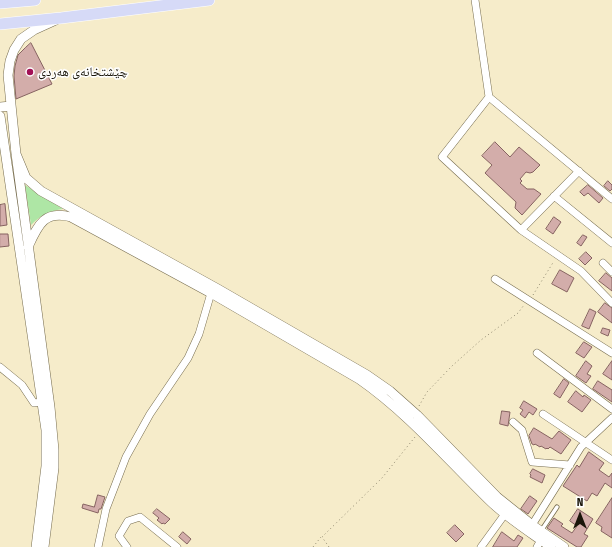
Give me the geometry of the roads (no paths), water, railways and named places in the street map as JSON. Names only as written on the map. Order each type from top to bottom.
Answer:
[{"type":"main road","points":[[0,3],[35,0]]},
{"type":"main road","points":[[0,24],[209,0]]},
{"type":"street","points":[[475,0],[489,97],[612,199]]},
{"type":"street","points":[[36,547],[46,466],[46,430],[34,322],[28,247],[10,106],[8,75],[10,61],[14,50],[21,39],[34,30],[61,18]]},
{"type":"street","points":[[489,97],[442,157],[521,230],[581,272],[612,303]]},
{"type":"street","points":[[0,107],[10,106]]},
{"type":"street","points":[[0,116],[34,322],[50,407],[54,468],[44,547]]},
{"type":"street","points":[[16,154],[26,178],[34,186],[95,226],[211,293],[367,375],[390,392],[414,413],[497,497],[532,525],[540,539],[564,547]]},
{"type":"street","points":[[521,230],[579,171]]},
{"type":"street","points":[[554,196],[612,243]]},
{"type":"street","points":[[28,247],[38,226],[44,219],[62,215],[71,217],[95,226],[314,348],[382,395],[421,430],[489,500],[505,514],[551,547]]},
{"type":"street","points":[[603,263],[612,272]]},
{"type":"street","points":[[495,279],[612,353]]},
{"type":"street","points":[[98,547],[106,509],[126,456],[150,414],[188,358],[199,334],[211,293]]},
{"type":"street","points":[[537,353],[612,409]]},
{"type":"street","points":[[0,367],[22,384],[34,403],[42,402]]},
{"type":"street","points":[[543,414],[612,460]]},
{"type":"street","points":[[532,525],[581,447],[612,418]]},
{"type":"street","points":[[513,422],[522,430],[532,462],[570,465]]},
{"type":"street","points":[[481,547],[505,514]]},
{"type":"street","points":[[127,547],[119,536],[128,521],[140,518],[177,547]]},
{"type":"lane","points":[[540,539],[557,507]]},
{"type":"place","name":"چێشتخانەی هەردی","points":[[30,72]]}]
